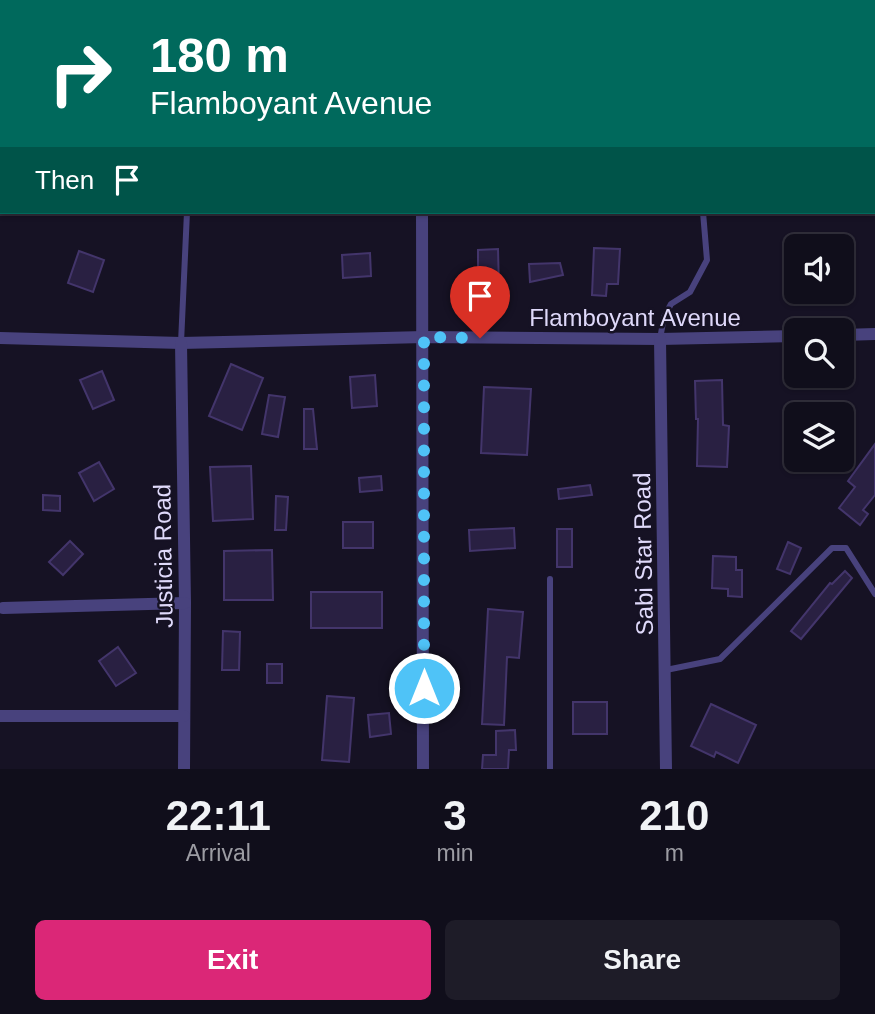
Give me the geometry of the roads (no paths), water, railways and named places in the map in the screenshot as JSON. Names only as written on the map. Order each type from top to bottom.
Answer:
[{"type":"street","points":[[422,214],[423,769]]},
{"type":"street","points":[[854,335],[875,334]]},
{"type":"street","name":"Flamboyant Avenue","points":[[0,338],[181,343],[424,337],[660,339],[784,336]]},
{"type":"street","name":"Sabi Star Road","points":[[660,339],[666,769]]},
{"type":"street","name":"Justicia Road","points":[[181,343],[185,603],[184,769]]},
{"type":"street","points":[[3,608],[185,603]]},
{"type":"street","points":[[0,716],[184,716]]},
{"type":"lane","points":[[181,343],[187,214]]},
{"type":"lane","points":[[660,339],[664,317],[671,304],[690,292],[707,260],[703,214]]},
{"type":"lane","points":[[666,670],[720,659],[832,548],[846,548],[875,594]]},
{"type":"lane","points":[[550,579],[550,769]]}]
